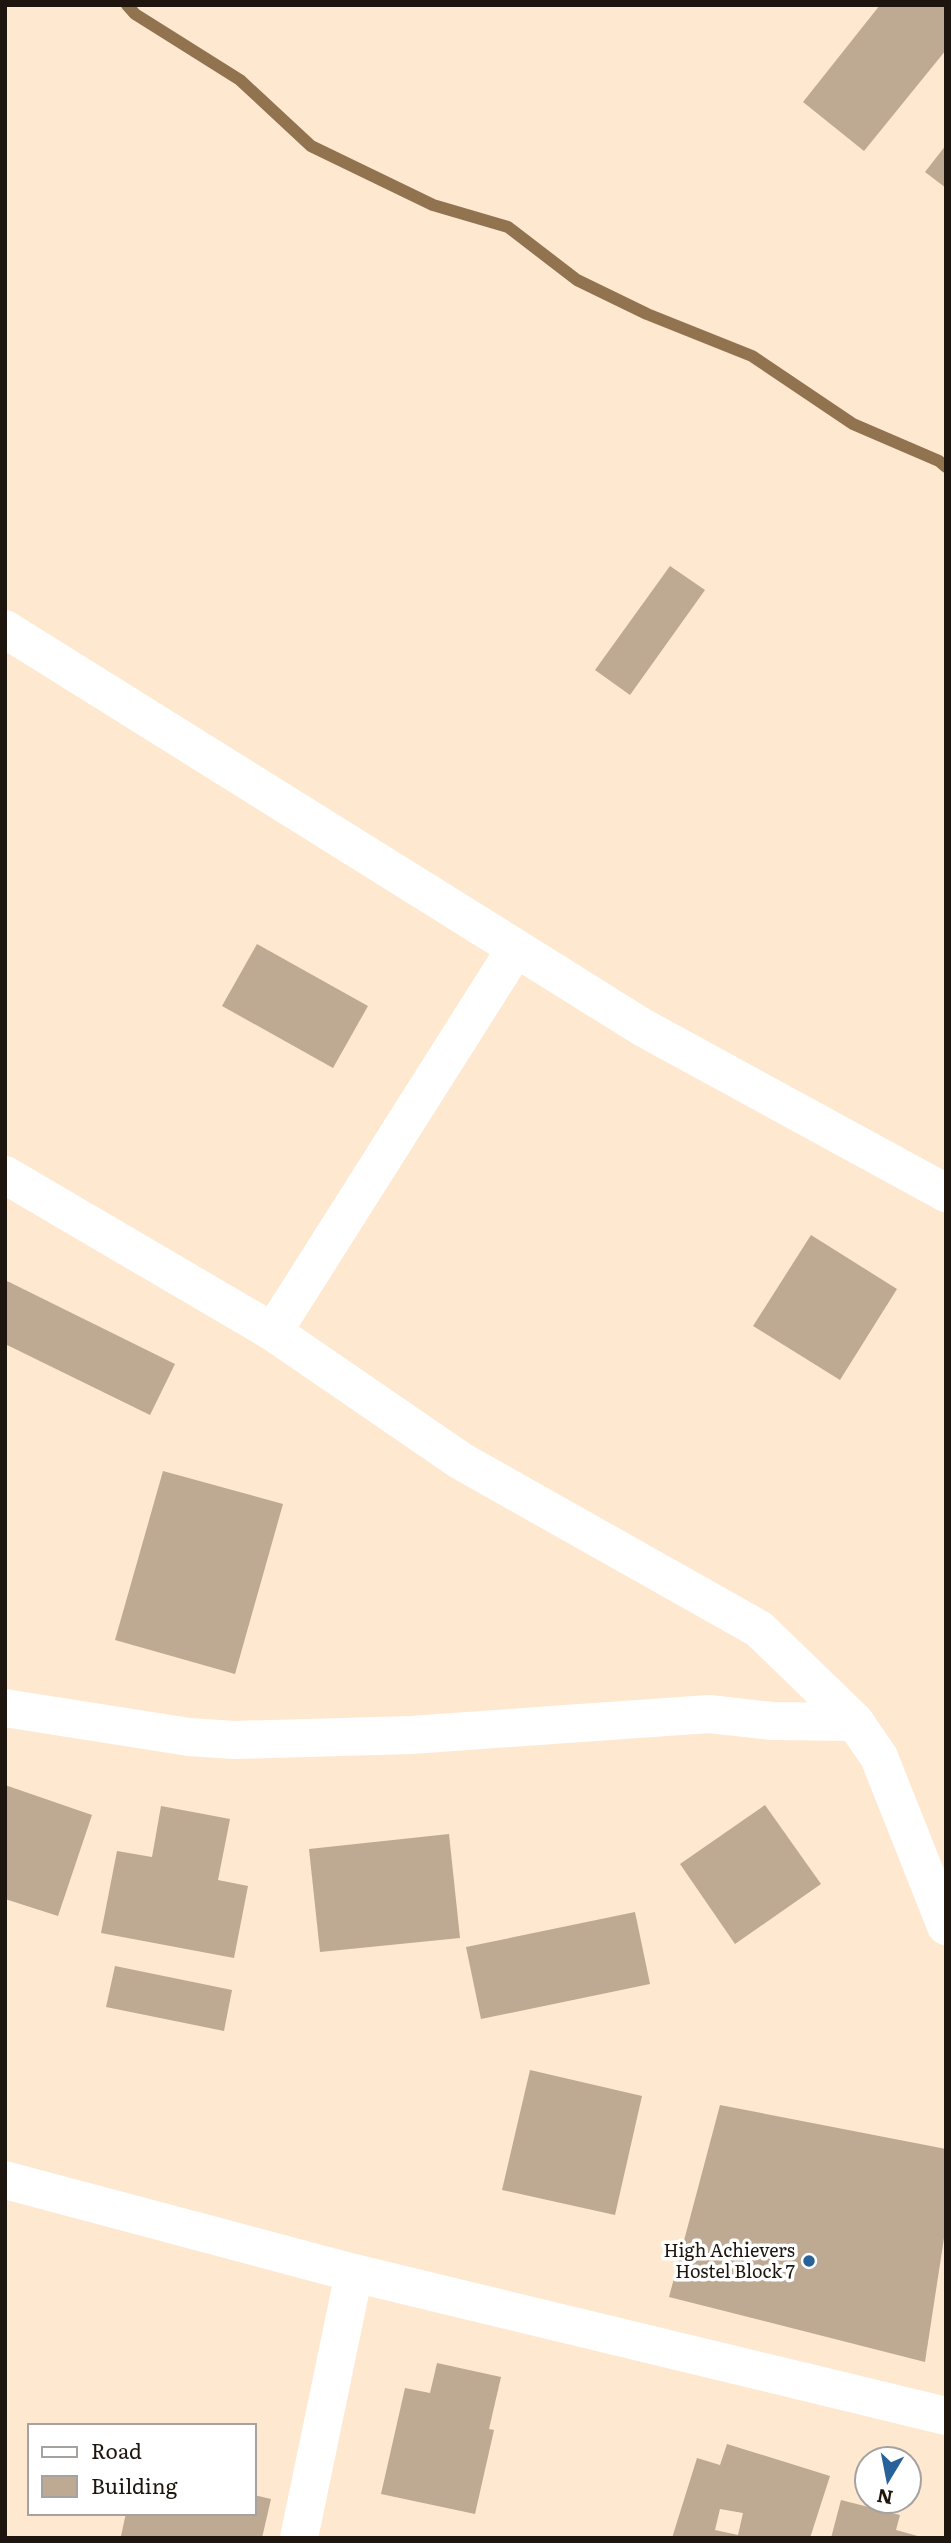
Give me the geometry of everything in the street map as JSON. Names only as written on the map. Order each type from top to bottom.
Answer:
[{"type":"street","points":[[5,629],[642,1027],[946,1193]]},
{"type":"street","points":[[273,1332],[516,948]]},
{"type":"street","points":[[8,1182],[273,1332],[461,1461],[759,1629],[855,1722],[879,1757],[946,1926]]},
{"type":"street","points":[[5,1708],[189,1737],[234,1740],[411,1735],[709,1714],[773,1721],[855,1722]]},
{"type":"street","points":[[5,2180],[354,2273],[946,2416]]},
{"type":"street","points":[[299,2538],[354,2273]]},
{"type":"building","points":[[880,5],[946,5],[946,50],[864,151],[803,102]]},
{"type":"building","points":[[946,145],[946,188],[925,172]]},
{"type":"building","points":[[670,566],[705,590],[630,695],[595,670]]},
{"type":"building","points":[[257,944],[368,1006],[333,1068],[222,1006]]},
{"type":"building","points":[[811,1235],[897,1289],[840,1380],[753,1326]]},
{"type":"building","points":[[5,1280],[175,1364],[150,1415],[5,1344]]},
{"type":"building","points":[[163,1471],[283,1504],[235,1674],[115,1640]]},
{"type":"building","points":[[5,1785],[92,1815],[58,1916],[5,1899]]},
{"type":"building","points":[[765,1805],[821,1884],[735,1944],[680,1864]]},
{"type":"building","points":[[161,1806],[230,1819],[218,1880],[248,1886],[234,1958],[101,1933],[117,1851],[152,1857]]},
{"type":"building","points":[[449,1834],[460,1938],[320,1952],[309,1849]]},
{"type":"building","points":[[635,1912],[650,1984],[481,2019],[466,1947]]},
{"type":"building","points":[[115,1966],[232,1990],[224,2031],[106,2007]]},
{"type":"building","points":[[530,2070],[642,2096],[615,2215],[502,2190]]},
{"type":"building","name":"High Achievers Hostel Block 7","points":[[720,2105],[946,2149],[946,2225],[925,2362],[669,2297]]},
{"type":"building","points":[[437,2363],[501,2377],[489,2429],[494,2430],[475,2514],[381,2494],[405,2388],[430,2393]]},
{"type":"building","points":[[727,2444],[830,2476],[810,2538],[672,2538],[697,2458],[720,2465]],"holes":[[[720,2509],[743,2513],[738,2535],[715,2530]]]},
{"type":"building","points":[[256,2495],[271,2499],[262,2538],[121,2536],[126,2515],[256,2515]]},
{"type":"building","points":[[841,2500],[853,2503],[853,2515],[900,2515],[896,2530],[925,2538],[831,2538]]},
{"type":"waterway","points":[[127,5],[135,14],[240,80],[311,146],[433,205],[508,227],[577,280],[647,314],[752,356],[853,424],[939,461],[946,467]]},
{"type":"place","name":"High Achievers Hostel Block 7","points":[[809,2261]]}]
